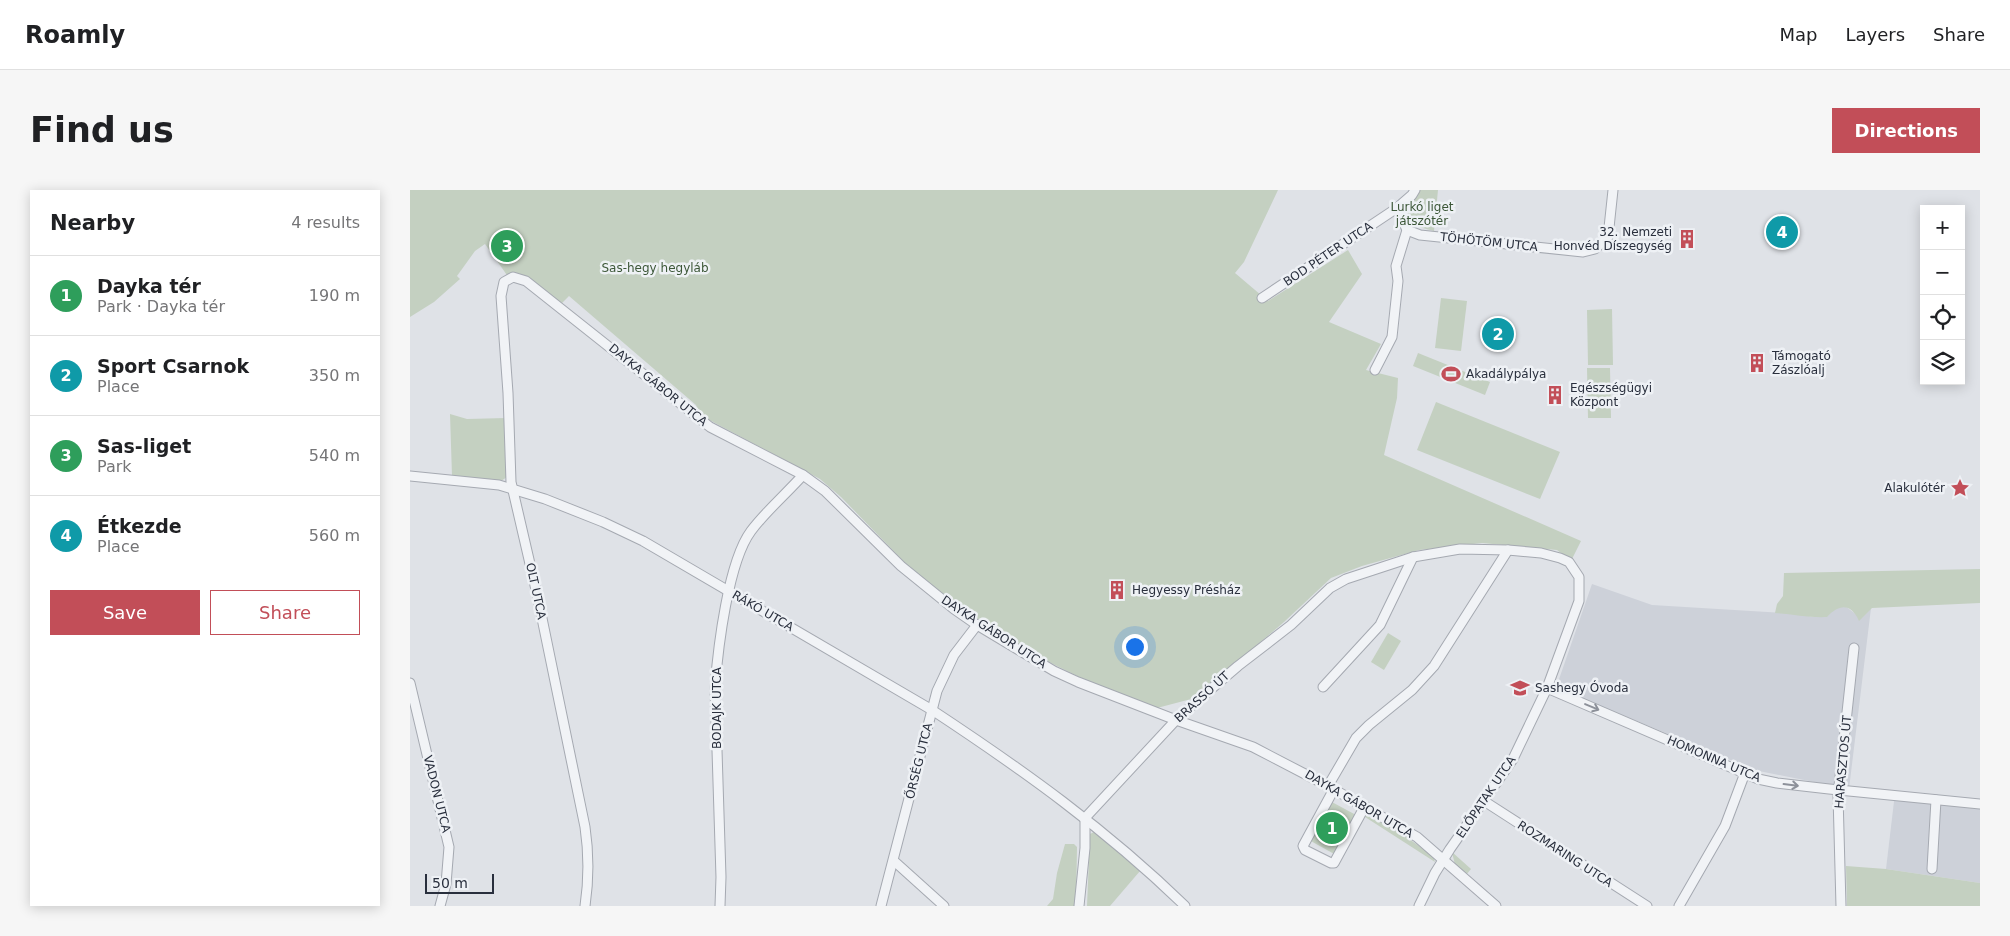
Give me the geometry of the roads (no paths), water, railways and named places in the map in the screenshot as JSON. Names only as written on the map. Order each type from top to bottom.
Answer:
[{"type":"street","name":"BOD PÉTER UTCA","points":[[1262,298],[1397,208],[1415,190]]},
{"type":"street","name":"TÖHÖTÖM UTCA","points":[[1408,230],[1424,236],[1583,252],[1595,249],[1608,237],[1613,190]]},
{"type":"street","points":[[1375,370],[1392,337],[1398,281],[1396,266],[1408,230],[1397,208]]},
{"type":"street","name":"DAYKA GÁBOR UTCA","points":[[509,278],[520,277],[526,281],[710,427],[803,475],[825,491],[915,578],[977,625],[1054,671],[1176,720],[1253,747],[1365,806],[1416,837],[1496,906]]},
{"type":"street","name":"OLT UTCA","points":[[509,278],[502,287],[501,296],[508,393],[511,482],[537,594],[585,827],[589,871],[585,906]]},
{"type":"street","name":"BODAJK UTCA","points":[[720,906],[721,877],[715,687],[717,661],[729,591],[742,546],[751,531],[803,475]]},
{"type":"street","name":"RÁKÓ UTCA","points":[[410,476],[499,485],[545,499],[643,541],[932,710],[1010,762],[1085,818],[1185,906]]},
{"type":"street","name":"BRASSÓ ÚT","points":[[1085,818],[1176,720],[1238,666],[1291,625],[1330,588],[1359,573],[1413,557],[1460,549],[1541,553],[1569,562],[1579,577],[1579,601]]},
{"type":"street","points":[[1365,806],[1334,863],[1330,863],[1305,850],[1303,846],[1356,738],[1412,690],[1434,666],[1508,550]]},
{"type":"street","points":[[1323,686],[1380,625],[1413,557]]},
{"type":"street","name":"ELŐPATAK UTCA","points":[[1419,906],[1443,859],[1513,759],[1547,688],[1579,601]]},
{"type":"street","name":"ŐRSÉG UTCA","points":[[881,906],[936,692],[954,654],[977,625]]},
{"type":"street","name":"HARASZTOS ÚT","points":[[1842,906],[1839,790],[1854,648]]},
{"type":"street","name":"VADON UTCA","points":[[410,682],[449,847],[446,884],[440,906]]},
{"type":"street","name":"HOMONNA UTCA","points":[[1547,688],[1758,779],[1839,790],[1980,804]]},
{"type":"street","points":[[1679,906],[1725,826],[1745,773]]},
{"type":"street","points":[[1932,869],[1936,800]]},
{"type":"street","name":"ROZMARING UTCA","points":[[1484,801],[1647,906]]},
{"type":"street","points":[[1079,906],[1085,848],[1085,818]]},
{"type":"street","points":[[894,861],[944,906]]},
{"type":"place","name":"Étkezde","points":[[1782,232]]},
{"type":"place","name":"32. Nemzeti Honvéd Díszegység","points":[[1687,239]]},
{"type":"place","name":"Sas-liget","points":[[507,246]]},
{"type":"place","name":"Sport Csarnok","points":[[1498,334]]},
{"type":"place","name":"Támogató Zászlóalj","points":[[1757,363]]},
{"type":"place","name":"Akadálypálya","points":[[1451,374]]},
{"type":"place","name":"Egészségügyi Központ","points":[[1555,395]]},
{"type":"place","name":"Alakulótér","points":[[1960,488]]},
{"type":"place","name":"Hegyessy Présház","points":[[1117,590]]},
{"type":"place","name":"Sashegy Óvoda","points":[[1520,688]]},
{"type":"place","name":"Dayka tér","points":[[1332,828]]},
{"type":"park label","name":"Lurkó liget játszótér","points":[[1422,214]]},
{"type":"park label","name":"Sas-hegy hegyláb","points":[[655,268]]}]
